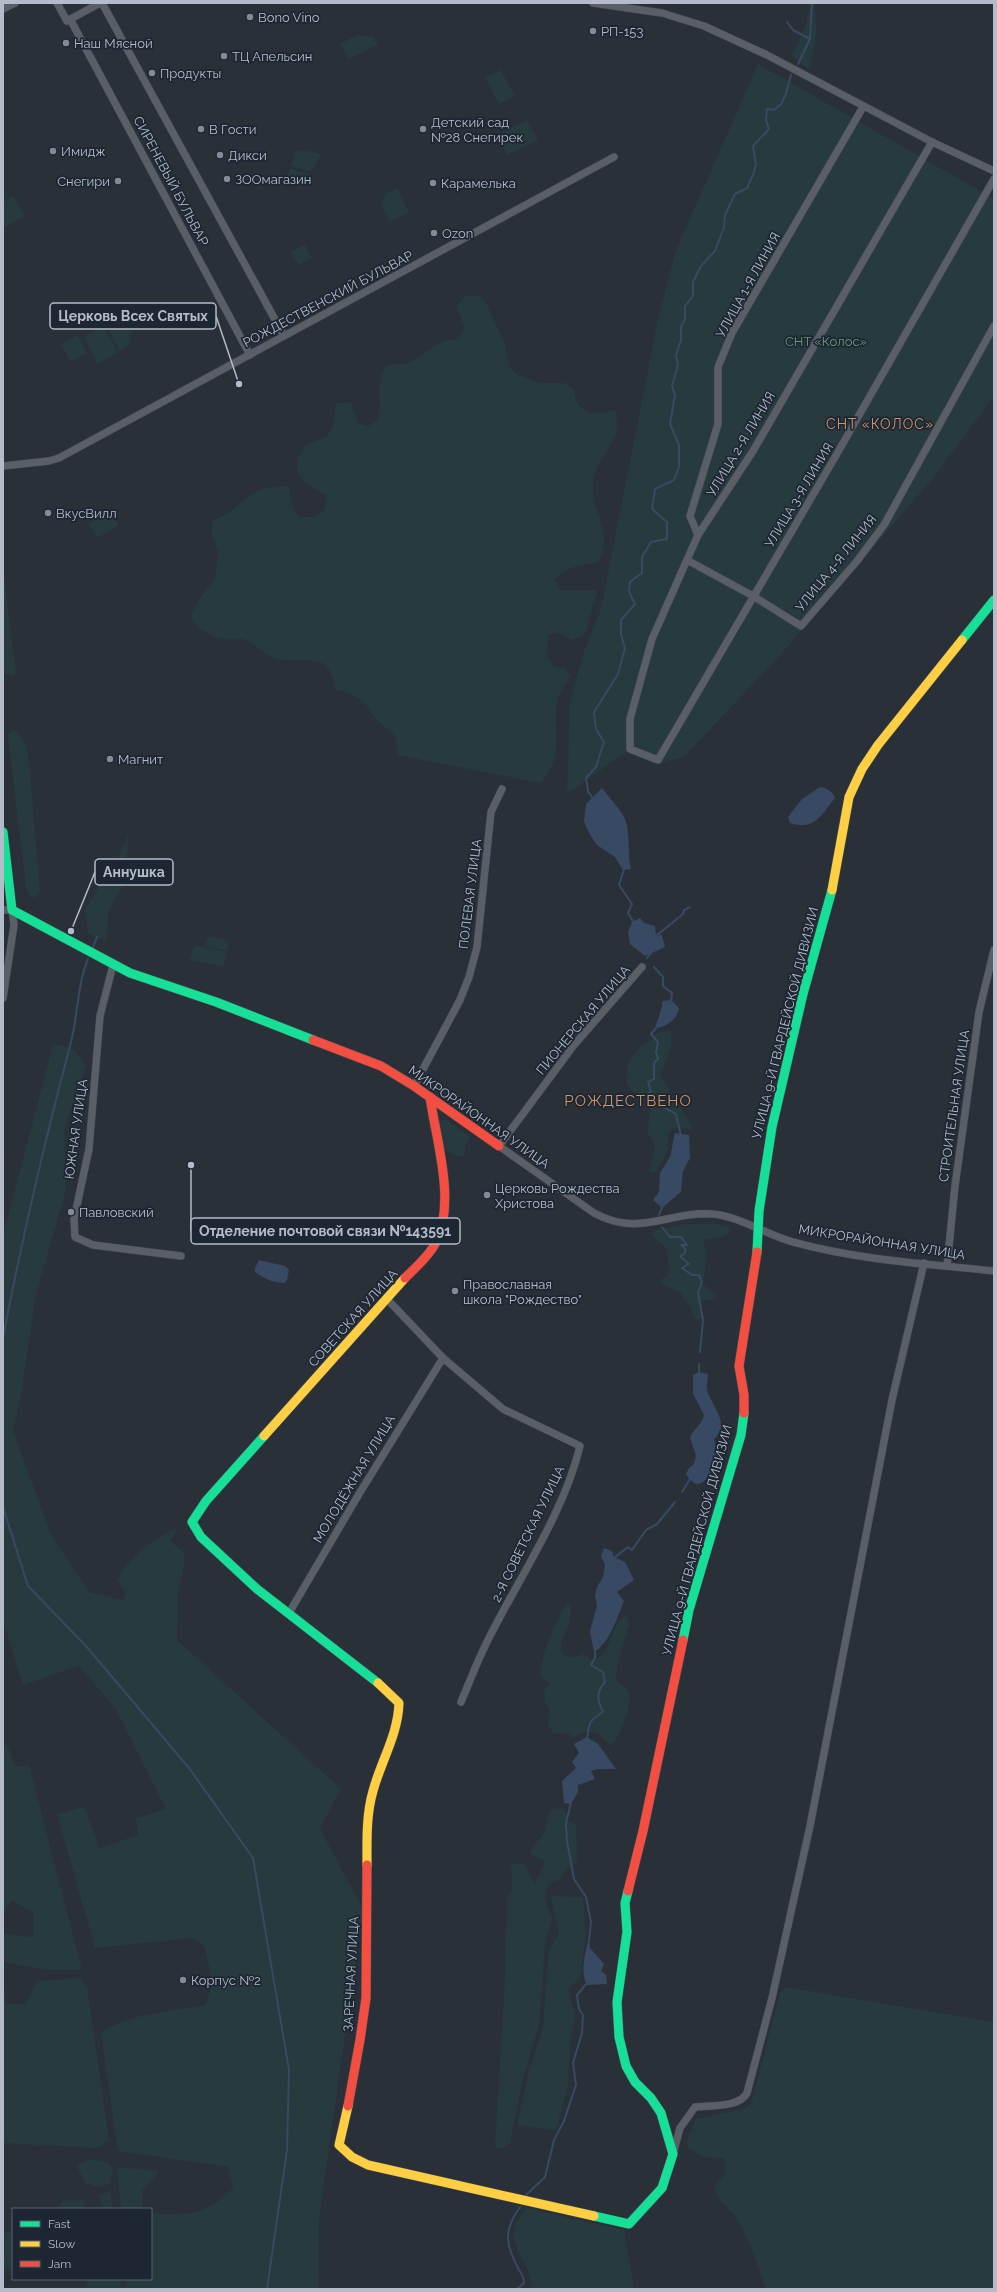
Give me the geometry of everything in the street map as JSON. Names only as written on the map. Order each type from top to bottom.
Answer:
[{"type":"street","points":[[3,9],[15,3]]},
{"type":"street","name":"СИРЕНЕВЫЙ БУЛЬВАР","points":[[57,3],[69,20],[250,354]]},
{"type":"street","points":[[69,20],[101,3]]},
{"type":"street","name":"СИРЕНЕВЫЙ БУЛЬВАР","points":[[101,3],[284,336]]},
{"type":"street","points":[[594,3],[662,13],[704,26],[767,55],[863,107],[994,171]]},
{"type":"street","name":"УЛИЦА 1-Я ЛИНИЯ","points":[[698,535],[690,516],[718,424],[718,367],[732,333],[863,107]]},
{"type":"street","name":"УЛИЦА 2-Я ЛИНИЯ","points":[[658,760],[630,749],[630,719],[652,639],[698,535],[753,451],[932,142]]},
{"type":"street","name":"РОЖДЕСТВЕНСКИЙ БУЛЬВАР","points":[[3,466],[49,461],[59,458],[614,157]]},
{"type":"street","name":"УЛИЦА 3-Я ЛИНИЯ","points":[[658,760],[838,452],[994,179]]},
{"type":"street","name":"УЛИЦА 4-Я ЛИНИЯ","points":[[753,596],[801,626],[857,561],[884,525],[994,326]]},
{"type":"street","points":[[687,560],[753,596]]},
{"type":"street","name":"УЛИЦА 9-Й ГВАРДЕЙСКОЙ ДИВИЗИИ","points":[[673,2154],[661,2113],[651,2098],[635,2082],[626,2066],[619,2037],[617,2002],[619,1979],[625,1951],[627,1932],[625,1903],[643,1831],[689,1610],[740,1435],[744,1416],[744,1395],[739,1366],[758,1230],[759,1211],[772,1127],[803,994],[832,886],[853,786],[878,745],[994,600]]},
{"type":"street","name":"ПОЛЕВАЯ УЛИЦА","points":[[414,1086],[460,1000],[469,977],[477,947],[491,812],[502,788]]},
{"type":"street","points":[[3,832],[7,910],[14,925],[3,998]]},
{"type":"street","name":"МИКРОРАЙОННАЯ УЛИЦА","points":[[7,910],[113,965],[348,1052],[381,1066],[414,1086],[605,1219],[624,1224],[640,1224],[712,1214],[734,1220],[792,1242],[826,1249],[994,1271]]},
{"type":"street","name":"СТРОИТЕЛЬНАЯ УЛИЦА","points":[[948,1266],[955,1186],[979,1012],[994,950]]},
{"type":"street","name":"ЮЖНАЯ УЛИЦА","points":[[113,965],[100,1016],[89,1149],[74,1219],[75,1237],[94,1245],[181,1256]]},
{"type":"street","name":"ПИОНЕРСКАЯ УЛИЦА","points":[[499,1146],[574,1045],[642,967]]},
{"type":"street","name":"СОВЕТСКАЯ УЛИЦА","points":[[289,1613],[257,1589],[206,1542],[192,1522],[206,1501],[387,1300],[434,1245],[444,1223],[443,1182],[430,1097]]},
{"type":"street","points":[[673,2154],[680,2128],[695,2107],[736,2102],[744,2098],[747,2092],[772,1998],[810,1826],[892,1400],[924,1263]]},
{"type":"street","name":"2-Я СОВЕТСКАЯ УЛИЦА","points":[[387,1300],[444,1358],[502,1409],[580,1446],[576,1464],[564,1492],[526,1571],[488,1639],[461,1702]]},
{"type":"street","name":"МОЛОДЁЖНАЯ УЛИЦА","points":[[289,1613],[359,1494],[444,1358]]},
{"type":"street","name":"ЗАРЕЧНАЯ УЛИЦА","points":[[289,1613],[390,1693],[399,1703],[396,1726],[370,1803],[367,1978],[361,2040],[339,2145],[352,2157],[368,2165],[629,2224],[662,2188],[671,2165],[673,2154]]},
{"type":"green space","points":[[810,3],[814,3],[817,33],[809,70],[792,55],[806,25]]},
{"type":"green space","points":[[357,35],[373,37],[378,45],[348,59],[340,44]]},
{"type":"green space","name":"СНТ «Колос»","points":[[758,64],[994,199],[994,396],[933,478],[783,652],[684,757],[655,764],[626,752],[567,794],[570,703],[584,651],[601,609],[657,324],[676,250]]},
{"type":"green space","points":[[501,70],[515,96],[499,104],[485,78]]},
{"type":"green space","points":[[527,120],[538,140],[507,155],[497,135]]},
{"type":"green space","points":[[303,150],[322,154],[311,171],[291,166],[295,151]]},
{"type":"green space","points":[[290,169],[310,174],[301,186],[286,183]]},
{"type":"green space","points":[[397,188],[409,212],[390,222],[381,204],[386,194]]},
{"type":"green space","points":[[13,196],[25,216],[3,228],[3,202]]},
{"type":"green space","points":[[305,245],[312,258],[298,265],[291,251]]},
{"type":"green space","points":[[466,296],[480,296],[487,305],[505,344],[509,366],[517,375],[541,383],[564,383],[574,389],[575,397],[578,403],[582,408],[588,411],[601,413],[616,410],[617,432],[599,464],[593,482],[595,503],[603,531],[603,551],[598,562],[580,565],[569,569],[555,580],[561,590],[597,590],[588,626],[583,636],[571,640],[560,633],[548,634],[547,656],[554,667],[565,668],[570,676],[558,698],[556,710],[556,752],[549,772],[541,783],[397,755],[396,740],[392,732],[372,715],[368,707],[357,697],[335,690],[328,668],[322,663],[307,660],[273,658],[254,644],[244,639],[225,639],[208,634],[198,627],[191,617],[201,597],[215,577],[219,555],[211,532],[213,520],[229,512],[247,497],[256,492],[265,488],[279,486],[288,486],[293,506],[299,517],[313,517],[325,510],[326,495],[305,483],[298,472],[298,459],[305,446],[326,437],[333,426],[336,403],[351,403],[358,423],[368,426],[378,420],[380,385],[383,372],[388,365],[408,363],[444,341],[459,339],[464,328],[457,305]]},
{"type":"green space","points":[[132,307],[137,310],[129,344],[121,352],[104,322]]},
{"type":"green space","points":[[103,326],[118,353],[97,364],[84,336]]},
{"type":"green space","points":[[78,335],[87,353],[70,362],[61,344]]},
{"type":"green space","points":[[111,512],[119,525],[97,538],[89,524]]},
{"type":"green space","points":[[3,568],[16,673],[13,676],[4,673],[3,670]]},
{"type":"green space","points":[[14,729],[26,745],[29,762],[40,892],[34,898],[29,895],[26,886],[8,735]]},
{"type":"green space","points":[[129,833],[124,883],[108,912],[107,941],[88,934],[85,910],[101,883],[113,870]]},
{"type":"green space","points":[[208,936],[229,941],[227,951],[205,946]]},
{"type":"green space","points":[[194,945],[227,952],[223,967],[190,960]]},
{"type":"green space","points":[[669,1031],[672,1041],[671,1047],[660,1075],[693,1128],[676,1128],[670,1130],[668,1136],[668,1150],[655,1173],[649,1171],[655,1145],[648,1133],[651,1106],[647,1100],[629,1088],[626,1081],[628,1062],[641,1046],[653,1039],[657,1033]]},
{"type":"green space","points":[[53,1044],[72,1048],[86,1065],[64,1130],[66,1190],[36,1294],[21,1394],[13,1431],[52,1537],[89,1592],[123,1600],[126,1595],[118,1580],[122,1572],[143,1549],[177,1527],[175,1535],[170,1541],[183,1552],[185,1560],[178,1593],[177,1640],[341,1789],[320,1829],[363,1909],[319,2218],[318,2289],[127,2289],[126,2280],[152,2280],[152,2212],[155,2214],[179,2214],[198,2211],[215,2203],[233,2188],[228,2167],[118,2151],[101,2033],[123,2021],[136,2017],[205,2005],[213,1983],[204,1946],[192,1938],[95,1948],[57,1814],[85,1807],[99,1848],[138,1835],[136,1818],[166,1809],[116,1709],[79,1666],[23,1685],[3,1620],[3,1236]]},
{"type":"green space","points":[[445,1119],[470,1137],[469,1141],[466,1143],[464,1156],[456,1156],[441,1148],[438,1122]]},
{"type":"green space","points":[[686,1224],[716,1224],[728,1227],[730,1231],[726,1236],[703,1240],[707,1254],[703,1284],[716,1296],[716,1300],[711,1299],[702,1301],[703,1319],[694,1319],[691,1307],[685,1301],[681,1293],[662,1284],[660,1280],[669,1274],[668,1252],[665,1246],[652,1236],[653,1232],[656,1230]]},
{"type":"green space","points":[[567,1603],[570,1604],[571,1617],[561,1645],[561,1651],[569,1657],[584,1654],[590,1660],[597,1659],[603,1655],[619,1621],[625,1616],[628,1618],[629,1624],[617,1666],[616,1678],[627,1689],[630,1697],[628,1711],[614,1743],[608,1743],[600,1735],[594,1732],[583,1733],[574,1737],[566,1733],[554,1733],[549,1727],[548,1719],[550,1709],[545,1702],[544,1690],[550,1683],[541,1678],[541,1669],[549,1639]]},
{"type":"green space","points":[[7,1744],[15,1767],[29,1765],[82,1970],[48,1970],[3,1962],[3,1934],[33,1937],[34,1913],[12,1900],[3,1912],[3,1748]]},
{"type":"green space","points":[[556,1808],[564,1809],[568,1821],[576,1824],[577,1860],[576,1864],[565,1869],[561,1878],[557,1881],[551,1882],[546,1891],[548,1909],[552,1918],[545,1945],[539,2025],[522,2082],[510,2143],[503,2148],[495,2148],[505,1979],[507,1898],[512,1890],[511,1864],[524,1864],[535,1884],[544,1864],[543,1860],[532,1855],[530,1851],[546,1830],[549,1813]]},
{"type":"green space","points":[[551,1896],[583,1897],[586,1934],[580,1978],[568,1989],[575,2015],[570,2045],[568,2085],[556,2130],[517,2125],[528,2075],[543,2027],[549,1950],[559,1933]]},
{"type":"green space","points":[[81,1978],[87,1987],[109,2140],[98,2148],[3,2143],[3,1981],[6,2003],[26,2005],[37,1981]]},
{"type":"green space","points":[[786,1987],[994,2022],[994,2289],[766,2289],[753,2252],[741,2226],[733,2214],[719,2200],[715,2191],[714,2186],[725,2174],[725,2159],[701,2156],[688,2148],[687,2140],[696,2119],[744,2109],[751,2104],[780,1993]]},
{"type":"green space","points":[[88,2159],[108,2162],[113,2170],[109,2184],[100,2187],[85,2183],[77,2166]]},
{"type":"green space","points":[[117,2167],[158,2171],[156,2176],[142,2191],[142,2207],[144,2208],[121,2208]]},
{"type":"green space","points":[[110,2191],[113,2208],[103,2208],[99,2196]]},
{"type":"green space","points":[[63,2200],[83,2200],[85,2208],[59,2208]]},
{"type":"green space","points":[[527,2208],[624,2230],[634,2289],[531,2289],[529,2272],[517,2248],[514,2232],[517,2221]]},
{"type":"green space","points":[[5,2232],[12,2232],[12,2268],[4,2268]]},
{"type":"green space","points":[[88,2280],[120,2280],[121,2289],[86,2289]]},
{"type":"water","points":[[820,787],[829,790],[835,798],[817,820],[806,825],[790,823],[788,817],[802,799]]},
{"type":"water","points":[[602,788],[625,819],[628,831],[631,869],[623,870],[615,857],[597,845],[589,833],[584,821],[586,804]]},
{"type":"water","points":[[640,918],[644,923],[655,926],[656,936],[662,935],[665,947],[645,956],[630,944],[628,932],[632,922]]},
{"type":"water","points":[[671,1000],[679,1008],[676,1016],[668,1024],[655,1029],[662,1008],[662,1001]]},
{"type":"water","points":[[675,1133],[689,1135],[690,1158],[683,1171],[681,1192],[662,1208],[653,1200],[659,1192],[660,1173],[670,1157]]},
{"type":"water","points":[[259,1260],[285,1266],[289,1270],[287,1280],[284,1283],[275,1282],[255,1272],[255,1268]]},
{"type":"water","points":[[699,1372],[708,1374],[707,1390],[719,1415],[721,1428],[714,1439],[716,1455],[712,1470],[705,1480],[696,1484],[691,1481],[686,1474],[689,1468],[694,1464],[696,1456],[690,1437],[702,1421],[704,1415],[693,1394],[693,1375]]},
{"type":"water","points":[[604,1548],[612,1551],[614,1557],[625,1562],[634,1580],[617,1592],[624,1601],[616,1622],[609,1636],[600,1648],[594,1652],[590,1631],[597,1606],[595,1595],[597,1587],[603,1577],[605,1564],[601,1557]]},
{"type":"water","points":[[587,1737],[598,1744],[616,1769],[597,1769],[591,1771],[595,1779],[578,1785],[578,1792],[571,1804],[564,1803],[562,1781],[576,1768],[572,1762],[579,1753],[574,1744]]},
{"type":"water","points":[[589,1938],[590,1948],[604,1964],[601,1971],[606,1975],[607,1984],[587,1985],[585,1980],[584,1962]]},
{"type":"waterway","points":[[798,64],[810,39],[812,3]]},
{"type":"waterway","points":[[787,22],[793,30],[810,39]]},
{"type":"waterway","points":[[593,799],[588,791],[586,778],[596,767],[604,742],[596,729],[594,712],[618,674],[625,648],[621,635],[621,620],[635,604],[629,592],[630,582],[642,573],[642,557],[651,542],[667,539],[667,522],[652,509],[655,489],[674,480],[679,467],[679,445],[670,424],[675,395],[672,386],[678,365],[676,355],[681,340],[681,327],[685,319],[685,306],[693,296],[693,282],[701,266],[715,251],[724,227],[725,215],[735,194],[747,188],[753,175],[756,165],[753,146],[769,129],[766,120],[767,109],[774,110],[781,104],[786,94],[791,75]]},
{"type":"waterway","points":[[624,869],[619,885],[632,904],[628,913],[634,923]]},
{"type":"waterway","points":[[656,936],[683,914],[684,910],[690,907]]},
{"type":"waterway","points":[[93,947],[97,937]]},
{"type":"waterway","points":[[647,958],[651,953]]},
{"type":"waterway","points":[[3,1338],[26,1226],[71,1042],[84,969],[88,959]]},
{"type":"waterway","points":[[654,967],[663,977],[663,986],[672,993],[671,1003]]},
{"type":"waterway","points":[[656,1028],[651,1034],[658,1042],[656,1052],[658,1059],[654,1063],[654,1079],[648,1082],[651,1091],[648,1094],[653,1100],[662,1100],[665,1108],[676,1114],[681,1136]]},
{"type":"waterway","points":[[659,1215],[663,1205]]},
{"type":"waterway","points":[[662,1227],[670,1237],[681,1237],[687,1245],[681,1245],[686,1250],[684,1254],[680,1256],[689,1264],[682,1268],[692,1275],[699,1275],[702,1282],[698,1293],[703,1320],[700,1352]]},
{"type":"waterway","points":[[699,1364],[699,1373]]},
{"type":"waterway","points":[[682,1492],[690,1479]]},
{"type":"waterway","points":[[614,1558],[628,1547],[632,1550],[646,1530],[657,1524],[675,1502]]},
{"type":"waterway","points":[[3,1507],[28,1586],[86,1646],[189,1768],[253,1858],[289,2070],[287,2150],[267,2289]]},
{"type":"waterway","points":[[587,1739],[590,1723],[594,1718],[603,1712],[598,1696],[600,1689],[605,1682],[603,1672],[591,1665],[595,1658],[595,1651]]},
{"type":"waterway","points":[[571,1802],[566,1823],[567,1841],[574,1879],[586,1897],[591,1922],[589,1941]]},
{"type":"waterway","points":[[525,2196],[545,2177],[554,2140],[564,2121],[576,2085],[573,2063],[582,2033],[583,2015],[579,2009],[577,1995],[587,1983]]},
{"type":"waterway","points":[[517,2289],[524,2283],[524,2280],[510,2250],[508,2236],[511,2222],[520,2207]]},
{"type":"traffic: fast","points":[[962,640],[994,600]]},
{"type":"traffic: fast","points":[[3,832],[12,910],[130,973],[216,1002],[313,1040]]},
{"type":"traffic: fast","points":[[757,1252],[759,1211],[772,1127],[803,994],[832,890]]},
{"type":"traffic: fast","points":[[683,1640],[689,1610],[741,1435],[744,1413]]},
{"type":"traffic: fast","points":[[264,1436],[206,1501],[192,1522],[201,1537],[257,1589],[378,1683]]},
{"type":"traffic: fast","points":[[594,2216],[629,2224],[662,2188],[673,2154],[661,2113],[651,2098],[635,2082],[626,2066],[619,2037],[617,2002],[627,1932],[625,1903],[628,1891]]},
{"type":"traffic: slow","points":[[832,890],[849,797],[862,769],[878,745],[962,640]]},
{"type":"traffic: slow","points":[[264,1436],[405,1278]]},
{"type":"traffic: slow","points":[[367,1865],[367,1828],[369,1809],[376,1780],[396,1726],[399,1703],[378,1683]]},
{"type":"traffic: slow","points":[[348,2106],[339,2145],[352,2157],[368,2165],[594,2216]]},
{"type":"traffic: jam","points":[[313,1040],[381,1066],[414,1086],[499,1146]]},
{"type":"traffic: jam","points":[[405,1278],[422,1262],[435,1244],[441,1228],[444,1210],[445,1191],[443,1172],[430,1097]]},
{"type":"traffic: jam","points":[[744,1413],[744,1395],[739,1366],[757,1252]]},
{"type":"traffic: jam","points":[[628,1891],[643,1831],[683,1640]]},
{"type":"traffic: jam","points":[[348,2106],[366,1998],[367,1865]]},
{"type":"place","name":"Bono Vino","points":[[250,17]]},
{"type":"place","name":"РП-153","points":[[593,31]]},
{"type":"place","name":"Наш Мясной","points":[[66,43]]},
{"type":"place","name":"ТЦ Апельсин","points":[[224,56]]},
{"type":"place","name":"Продукты","points":[[152,73]]},
{"type":"place","name":"В Гости","points":[[201,129]]},
{"type":"place","name":"Детский сад №28 Снегирек","points":[[423,129]]},
{"type":"place","name":"Имидж","points":[[53,151]]},
{"type":"place","name":"Дикси","points":[[220,155]]},
{"type":"place","name":"ЗООмагазин","points":[[227,179]]},
{"type":"place","name":"Снегири","points":[[118,181]]},
{"type":"place","name":"Карамелька","points":[[433,183]]},
{"type":"place","name":"Ozon","points":[[434,233]]},
{"type":"place","name":"Церковь Всех Святых","points":[[239,384]]},
{"type":"place","name":"ВкусВилл","points":[[48,513]]},
{"type":"place","name":"Магнит","points":[[110,759]]},
{"type":"place","name":"Аннушка","points":[[71,931]]},
{"type":"place","name":"Отделение почтовой связи №143591","points":[[191,1165]]},
{"type":"place","name":"Церковь Рождества Христова","points":[[487,1195]]},
{"type":"place","name":"Павловский","points":[[71,1212]]},
{"type":"place","name":"Православная школа \"Рождество\"","points":[[455,1291]]},
{"type":"place","name":"Корпус №2","points":[[183,1980]]},
{"type":"district","name":"СНТ «КОЛОС»","points":[[880,424]]},
{"type":"district","name":"РОЖДЕСТВЕНО","points":[[628,1101]]}]
